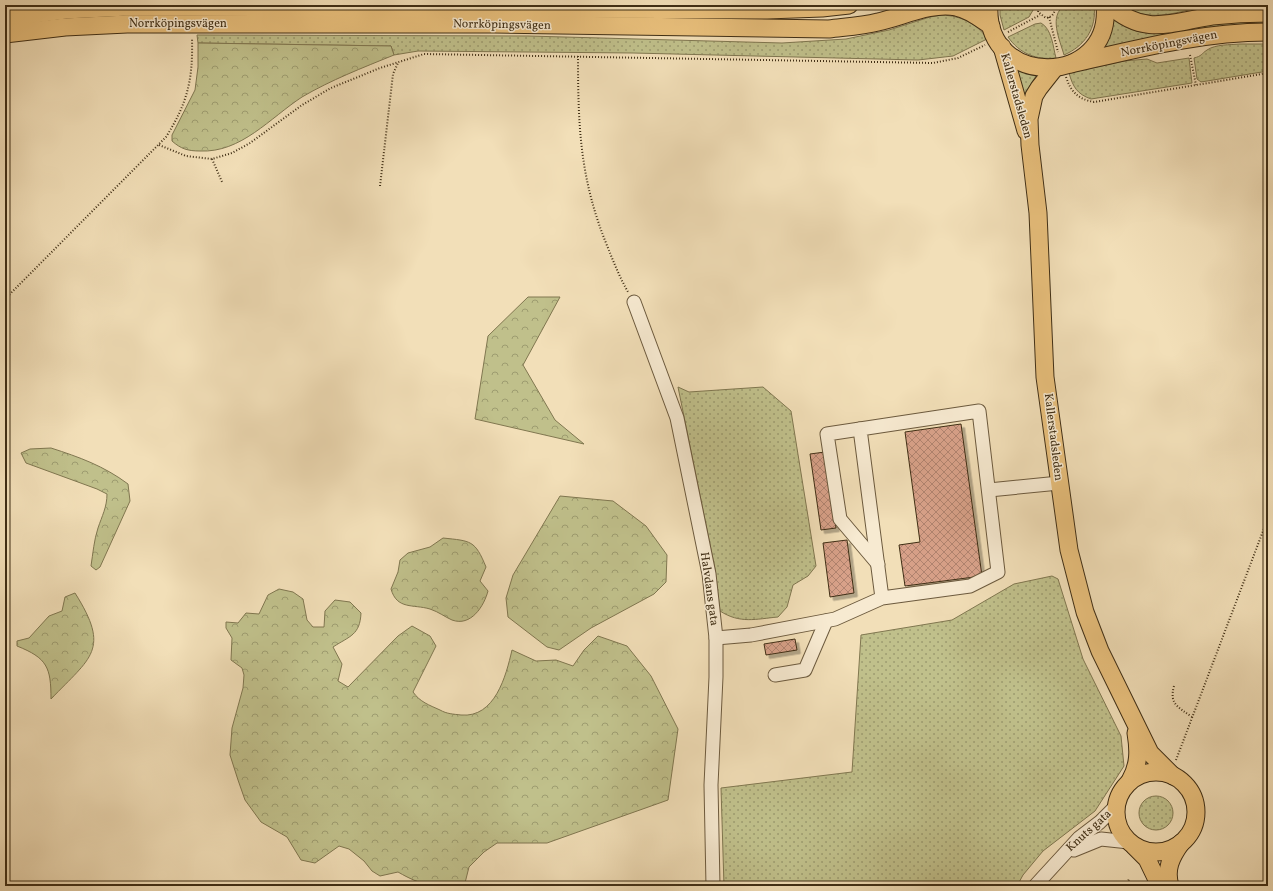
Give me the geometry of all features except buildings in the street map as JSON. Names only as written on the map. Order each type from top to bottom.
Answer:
[{"type":"main road","name":"Norrköpingsvägen","points":[[5,18],[65,10],[128,7],[767,10],[822,8],[849,5]]},
{"type":"main road","name":"Kallerstadsleden","points":[[989,5],[997,37],[1030,145]]},
{"type":"main road","name":"Kallerstadsleden","points":[[1105,5],[1104,23],[1099,38],[1084,56],[1062,66],[1039,88],[1034,96],[1029,119],[1030,145],[1038,213],[1045,377],[1069,550],[1085,612],[1100,651],[1150,753],[1174,768]]},
{"type":"main road","name":"Norrköpingsvägen","points":[[1110,5],[1126,18],[1140,24],[1154,26],[1231,14],[1268,13]]},
{"type":"main road","name":"Norrköpingsvägen","points":[[5,34],[65,27],[127,24],[494,24],[829,29],[878,22],[932,7],[949,6],[971,12],[997,37],[1014,58],[1029,66],[1062,66],[1191,38],[1237,32],[1268,32]]},
{"type":"main road","name":"Kallerstadsleden","points":[[1130,781],[1137,766],[1138,758],[1133,717]]},
{"type":"main road","points":[[1160,886],[1147,859],[1124,836],[1117,822],[1116,806],[1121,792],[1130,781],[1138,776],[1174,768],[1192,795],[1196,812],[1192,829],[1170,860],[1168,868],[1170,886]]},
{"type":"main road","points":[[1131,844],[1153,852],[1168,850],[1181,843]]},
{"type":"street","name":"Halvdans gata","points":[[634,302],[677,418],[709,574],[716,638],[716,677],[711,786],[713,886]]},
{"type":"street","points":[[716,638],[750,635],[835,619],[882,598],[970,586],[998,572],[979,410],[827,434],[840,519],[878,564]]},
{"type":"street","points":[[860,429],[882,598]]},
{"type":"street","points":[[989,490],[1059,483]]},
{"type":"street","points":[[775,675],[805,670],[826,621]]},
{"type":"street","name":"Knuts gata","points":[[1035,886],[1079,838],[1100,822],[1116,806]]},
{"type":"street","name":"Knuts gata","points":[[1061,856],[1089,842],[1101,839],[1131,844]]},
{"type":"path","points":[[1039,5],[1038,9],[1040,15]]},
{"type":"path","points":[[1049,17],[1054,12],[1054,5]]},
{"type":"path","points":[[160,145],[186,156],[212,159],[232,153],[250,143],[302,105],[331,88],[380,68],[398,63],[415,55],[578,56],[933,63],[958,58],[1040,15],[1049,17]]},
{"type":"path","points":[[1049,17],[1062,66],[1074,93],[1086,101],[1094,102],[1268,73]]},
{"type":"path","points":[[5,299],[160,145],[172,126],[189,87],[193,65],[192,35]]},
{"type":"path","points":[[1190,55],[1196,84]]},
{"type":"path","points":[[578,56],[578,117],[584,170],[599,226],[622,281],[634,302]]},
{"type":"path","points":[[380,186],[393,74],[398,63]]},
{"type":"path","points":[[212,159],[222,182]]},
{"type":"path","points":[[1174,768],[1268,518]]},
{"type":"path","points":[[1174,686],[1172,695],[1173,702],[1192,717]]},
{"type":"path","points":[[1126,886],[1129,879]]},
{"type":"green space","points":[[1000,5],[1036,5],[1029,17],[1004,30],[1000,15]]},
{"type":"green space","points":[[1065,5],[1094,5],[1094,21],[1084,41],[1078,47],[1064,55],[1056,22],[1057,15]]},
{"type":"green space","points":[[1123,5],[1214,5],[1155,15],[1133,11]]},
{"type":"green space","points":[[942,15],[968,21],[983,33],[987,39],[953,56],[918,60],[633,53],[418,51],[394,55],[391,46],[198,43],[197,35],[528,36],[782,43],[846,39],[889,30],[930,17]]},
{"type":"green space","points":[[1113,19],[1126,27],[1149,33],[1160,33],[1196,25],[1224,22],[1268,20],[1268,25],[1100,50],[1109,36]]},
{"type":"green space","points":[[1041,23],[1048,29],[1056,58],[1042,58],[1029,55],[1018,48],[1008,37],[1035,24]]},
{"type":"green space","points":[[198,43],[391,46],[394,55],[347,74],[302,97],[254,133],[242,140],[215,150],[196,151],[178,146],[172,141],[172,135],[195,90],[198,67]]},
{"type":"green space","points":[[1268,44],[1268,71],[1201,82],[1197,79],[1194,58],[1211,48],[1223,45]]},
{"type":"green space","points":[[1189,58],[1192,83],[1091,99],[1082,95],[1076,89],[1069,73],[1124,61],[1147,59],[1157,63]]},
{"type":"green space","points":[[1011,67],[1036,76],[1025,93],[1023,100]]},
{"type":"green space","points":[[528,297],[560,297],[523,365],[555,420],[584,444],[475,419],[488,336]]},
{"type":"green space","points":[[678,387],[689,392],[763,387],[791,411],[816,566],[808,576],[793,585],[787,607],[778,617],[748,620],[734,618],[720,611],[715,569]]},
{"type":"green space","points":[[51,448],[91,463],[110,472],[128,484],[130,501],[100,567],[96,570],[91,566],[93,551],[107,494],[26,463],[21,453],[30,449]]},
{"type":"green space","points":[[560,496],[613,501],[646,526],[667,555],[666,582],[654,594],[591,628],[559,650],[547,647],[508,617],[506,598],[513,575]]},
{"type":"green space","points":[[443,538],[466,541],[471,544],[479,552],[486,567],[480,581],[488,591],[486,597],[476,614],[465,621],[452,620],[430,609],[401,603],[394,596],[391,589],[398,572],[400,560],[408,553],[430,547]]},
{"type":"green space","points":[[1052,576],[1058,579],[1083,659],[1121,736],[1124,766],[1095,811],[1043,851],[1023,875],[1017,886],[724,886],[721,788],[852,772],[861,635],[952,620],[1014,584]]},
{"type":"green space","points":[[279,589],[293,592],[303,599],[307,620],[313,627],[324,627],[325,611],[335,600],[350,602],[361,613],[359,626],[356,631],[333,647],[342,664],[338,681],[348,687],[398,636],[412,626],[430,636],[436,646],[413,692],[425,703],[450,714],[473,714],[482,710],[490,703],[502,683],[512,650],[536,661],[556,660],[573,666],[584,650],[598,636],[627,646],[651,676],[678,729],[668,800],[547,843],[497,843],[484,852],[469,867],[465,883],[462,886],[429,885],[415,881],[398,872],[380,876],[372,871],[364,861],[349,849],[339,846],[315,863],[301,860],[287,837],[261,822],[245,800],[230,755],[232,728],[243,688],[244,675],[242,668],[231,660],[232,638],[226,628],[226,622],[238,623],[246,613],[259,614],[268,595]]},
{"type":"green space","points":[[75,593],[86,612],[92,628],[94,641],[92,652],[77,673],[51,699],[50,679],[45,665],[35,655],[17,646],[17,641],[29,638],[49,616],[62,611],[65,597]]},
{"type":"green space","points":[[1159,796],[1168,801],[1172,806],[1172,820],[1168,825],[1163,829],[1153,830],[1149,829],[1140,820],[1139,810],[1140,806],[1149,797]]}]
